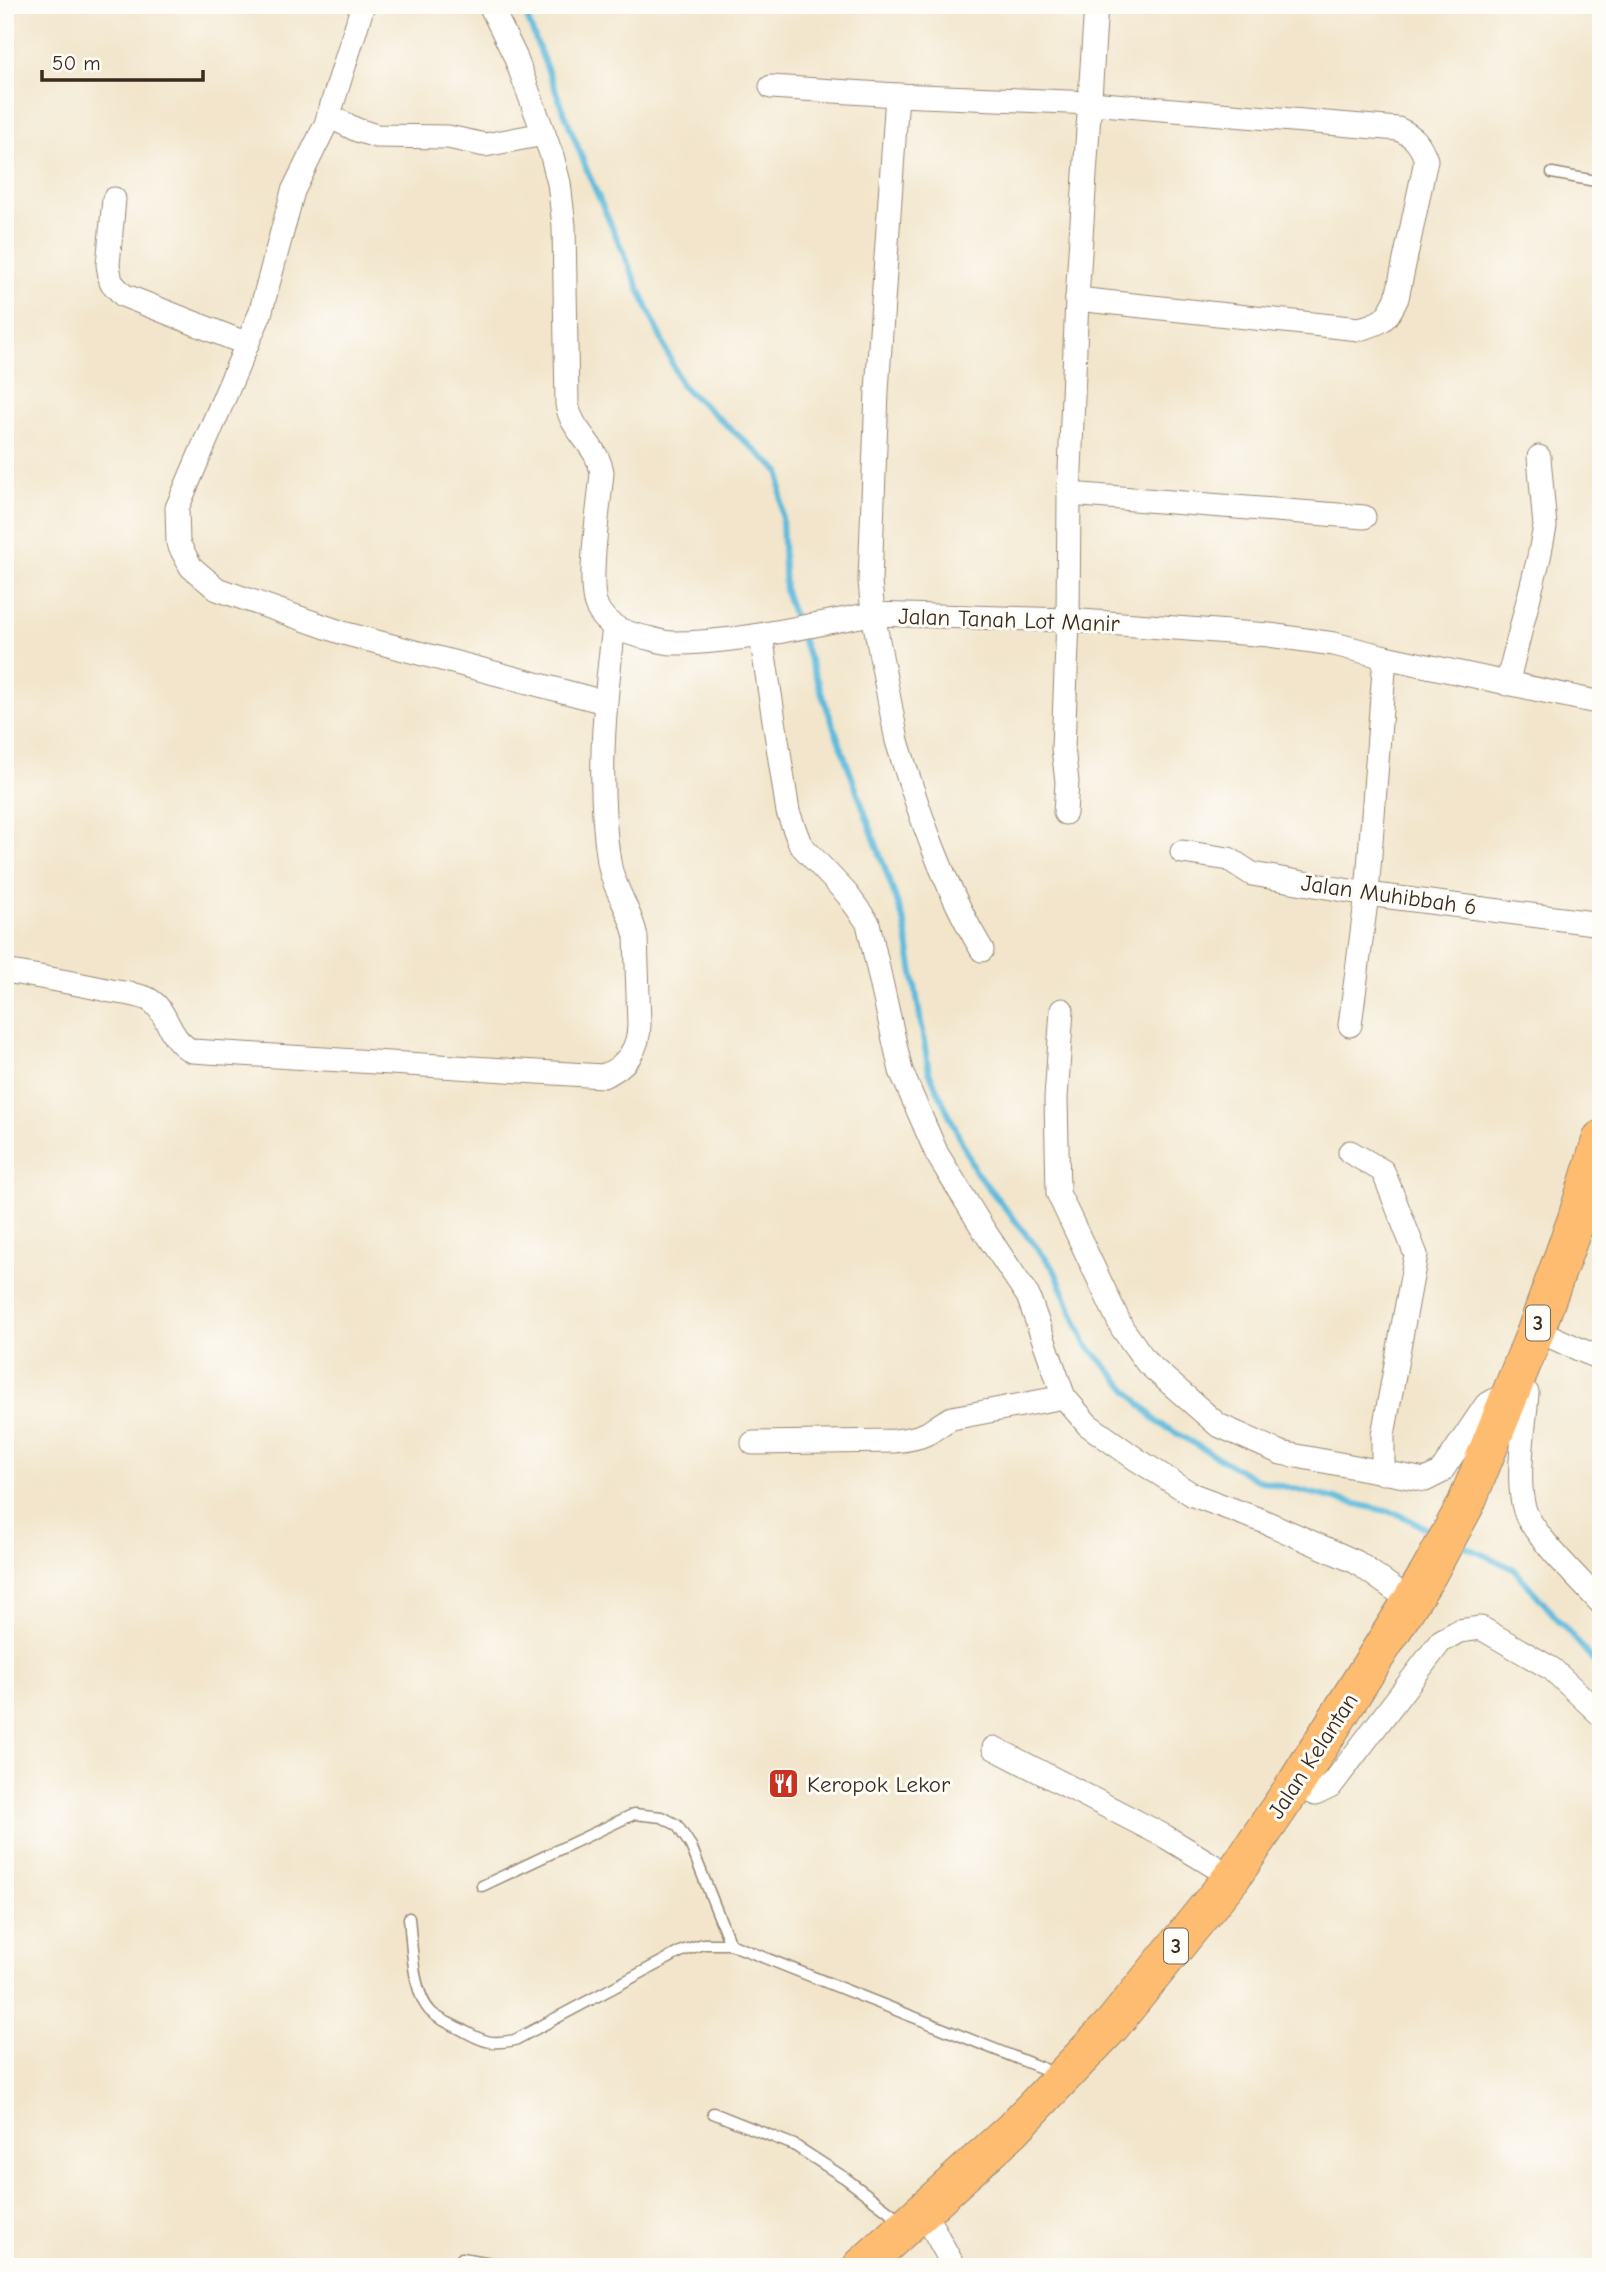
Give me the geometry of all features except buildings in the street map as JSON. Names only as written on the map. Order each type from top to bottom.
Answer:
[{"type":"highway","name":"Jalan Kelantan","points":[[892,2243],[1012,2130],[1112,2025],[1232,1877],[1296,1785],[1419,1587],[1466,1504],[1536,1330],[1576,1220],[1601,1139]]},
{"type":"street","points":[[363,5],[328,116],[293,191],[260,314],[177,508],[178,543],[191,567],[217,589],[343,632],[604,702]]},
{"type":"street","points":[[490,5],[515,56],[559,183],[564,226],[567,404],[569,418],[599,458],[602,472],[593,584],[596,603],[603,618],[621,630],[670,643],[770,634],[873,614],[903,761],[936,858],[982,950]]},
{"type":"street","points":[[1065,813],[1067,782],[1063,748],[1069,494],[1077,299],[1096,5]]},
{"type":"street","points":[[771,87],[1090,103],[1398,129],[1411,135],[1420,144],[1426,160],[1397,298],[1389,315],[1378,324],[1359,329],[1077,299]]},
{"type":"street","name":"Jalan Tanah Lot Manir","points":[[897,95],[877,391],[870,581],[873,614],[1068,620],[1269,635],[1334,644],[1601,703]]},
{"type":"street","points":[[328,116],[376,136],[448,137],[485,145],[544,134]]},
{"type":"street","points":[[114,200],[108,265],[111,282],[122,295],[247,344]]},
{"type":"street","points":[[1507,684],[1545,527],[1539,457]]},
{"type":"street","points":[[1069,494],[1364,517]]},
{"type":"street","points":[[5,971],[147,998],[160,1011],[181,1046],[192,1051],[603,1076],[616,1071],[629,1060],[639,1034],[634,924],[616,888],[609,864],[602,776],[604,702],[621,630]]},
{"type":"street","points":[[770,634],[788,813],[800,844],[847,894],[868,923],[901,1071],[937,1154],[1028,1296],[1064,1397],[1088,1425],[1193,1495],[1263,1521],[1419,1587]]},
{"type":"street","points":[[1350,1025],[1367,894],[1385,657]]},
{"type":"street","name":"Jalan Muhibbah 6","points":[[1182,852],[1229,859],[1252,874],[1367,894],[1601,924]]},
{"type":"street","points":[[1062,1010],[1056,1098],[1058,1193],[1122,1328],[1147,1363],[1218,1424],[1281,1453],[1425,1480],[1441,1472],[1486,1405],[1514,1387],[1527,1393],[1521,1481],[1525,1511],[1538,1532],[1601,1602]]},
{"type":"street","points":[[1350,1152],[1383,1171],[1416,1255],[1383,1435],[1383,1473]]},
{"type":"street","points":[[1536,1330],[1601,1359]]},
{"type":"street","points":[[753,1443],[912,1439],[928,1433],[940,1423],[952,1418],[1064,1397]]},
{"type":"street","points":[[1296,1785],[1315,1794],[1330,1787],[1441,1641],[1458,1631],[1480,1628],[1552,1670],[1601,1715]]},
{"type":"street","points":[[994,1748],[1166,1837],[1232,1877]]},
{"type":"street","points":[[892,2243],[954,2267]]},
{"type":"lane","points":[[1552,173],[1601,182]]},
{"type":"lane","points":[[482,1886],[634,1814],[662,1817],[677,1825],[691,1846],[730,1944]]},
{"type":"lane","points":[[409,1918],[418,1985],[423,2000],[431,2013],[482,2041],[498,2044],[515,2039],[682,1951],[703,1944],[730,1944],[1063,2076]]},
{"type":"lane","points":[[713,2113],[794,2145],[845,2178],[892,2243]]},
{"type":"lane","points":[[462,2258],[513,2267]]},
{"type":"waterway","points":[[522,5],[588,173],[682,386],[780,472],[785,591],[796,623]]},
{"type":"waterway","points":[[800,633],[905,924],[929,1072],[976,1172],[1054,1269],[1086,1344],[1157,1422],[1257,1480],[1398,1514],[1438,1534]]},
{"type":"waterway","points":[[1458,1543],[1514,1569],[1601,1669]]},
{"type":"place","name":"Keropok Lekor","points":[[784,1784]]}]
